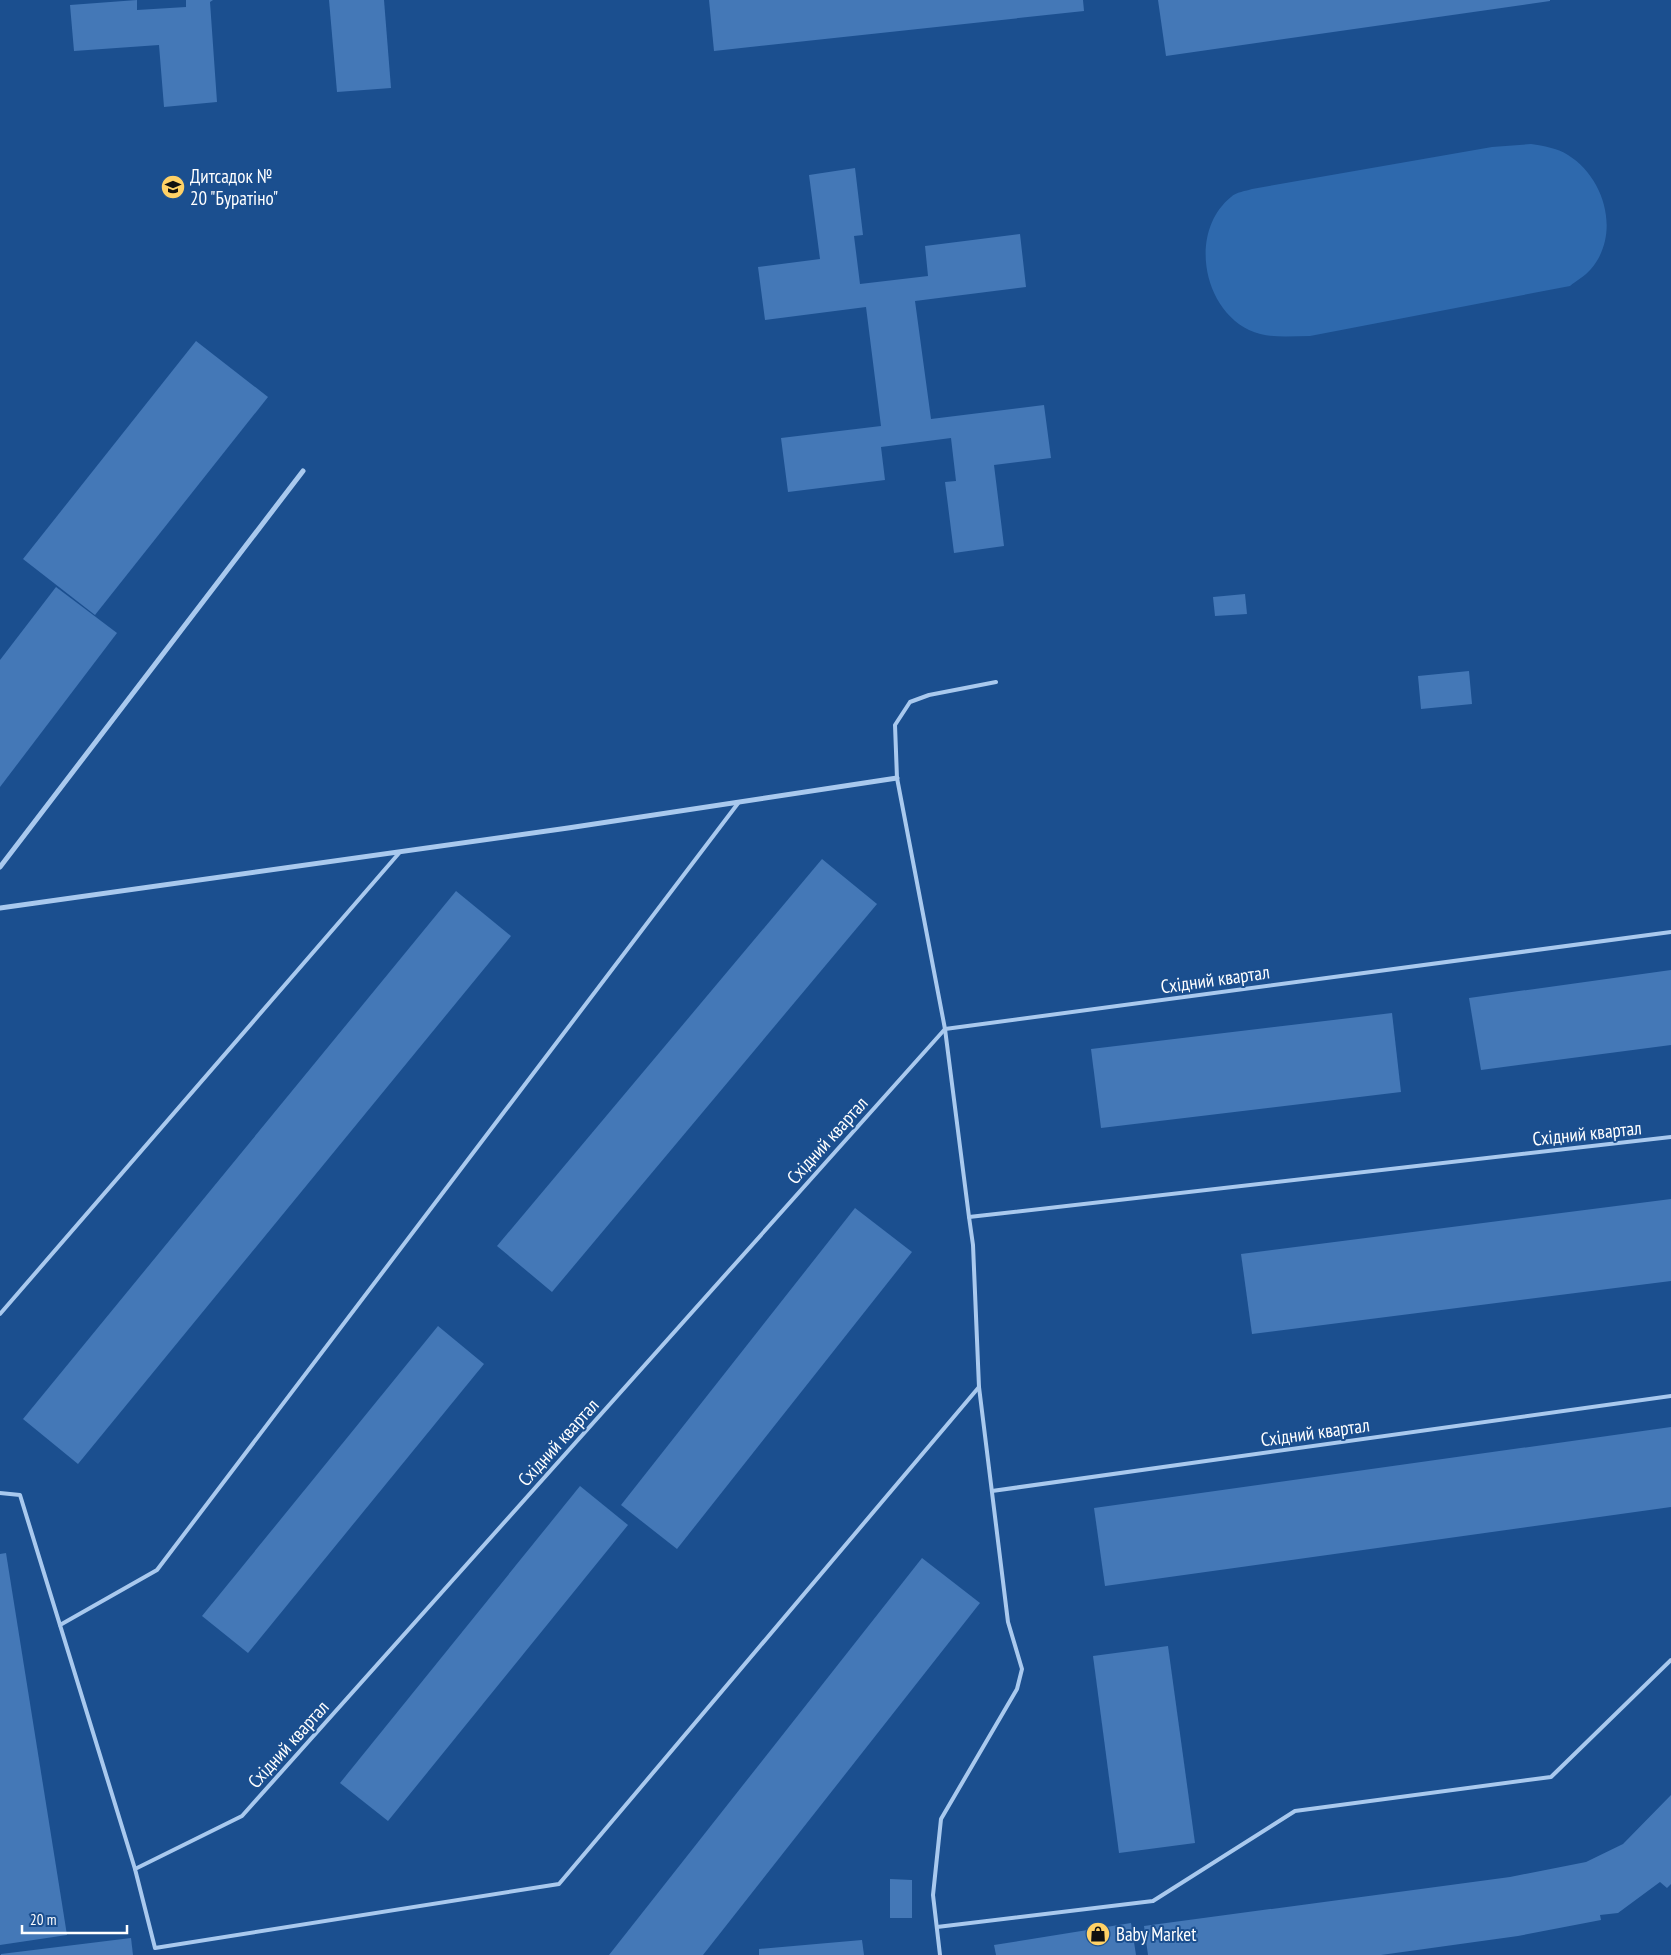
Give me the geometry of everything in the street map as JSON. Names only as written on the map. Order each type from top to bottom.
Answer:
[{"type":"street","points":[[0,867],[303,471]]},
{"type":"street","points":[[0,908],[400,852],[897,778]]},
{"type":"lane","points":[[940,1955],[933,1895],[941,1819],[1017,1689],[1022,1669],[1008,1622],[979,1387],[973,1245],[945,1029],[897,778],[896,725],[910,702],[929,695],[996,682]]},
{"type":"lane","points":[[60,1626],[157,1570],[739,802]]},
{"type":"lane","points":[[0,1314],[400,852]]},
{"type":"lane","name":"Східний квартал","points":[[136,1869],[242,1816],[945,1029],[1671,932]]},
{"type":"lane","name":"Східний квартал","points":[[970,1217],[1671,1137]]},
{"type":"lane","points":[[0,1493],[20,1495],[136,1869],[155,1948],[559,1884],[979,1387]]},
{"type":"lane","name":"Східний квартал","points":[[992,1491],[1671,1396]]},
{"type":"lane","points":[[937,1926],[1153,1902],[1295,1811],[1551,1777],[1671,1660]]},
{"type":"shaded area","points":[[1531,144],[1559,151],[1581,165],[1599,192],[1605,208],[1607,224],[1605,240],[1600,255],[1589,272],[1570,286],[1310,336],[1271,336],[1256,333],[1233,319],[1220,304],[1212,287],[1207,268],[1206,248],[1209,229],[1218,212],[1236,194],[1252,189],[1492,147]]},
{"type":"building","points":[[137,0],[137,10],[186,7],[186,0],[213,0],[210,2],[217,102],[164,107],[159,45],[74,51],[70,5]]},
{"type":"building","points":[[329,0],[384,0],[391,88],[337,92]]},
{"type":"building","points":[[709,0],[1083,0],[1084,11],[714,51]]},
{"type":"building","points":[[1158,0],[1550,0],[1550,1],[1166,56]]},
{"type":"building","points":[[855,168],[863,235],[854,236],[860,284],[928,276],[925,246],[1020,234],[1026,287],[915,301],[931,419],[1044,405],[1051,458],[994,465],[1004,546],[954,553],[945,482],[956,481],[951,438],[881,447],[885,480],[788,492],[781,438],[881,426],[866,307],[765,320],[758,267],[820,259],[809,175]]},
{"type":"building","points":[[196,341],[268,397],[95,615],[23,559]]},
{"type":"building","points":[[56,587],[117,633],[0,787],[0,660]]},
{"type":"building","points":[[1245,594],[1247,614],[1215,616],[1213,597]]},
{"type":"building","points":[[1469,671],[1472,704],[1421,709],[1418,676]]},
{"type":"building","points":[[822,859],[877,904],[552,1292],[497,1246]]},
{"type":"building","points":[[456,891],[511,936],[78,1464],[23,1419]]},
{"type":"building","points":[[1671,970],[1671,1045],[1481,1070],[1469,998]]},
{"type":"building","points":[[1392,1013],[1401,1092],[1101,1128],[1091,1049]]},
{"type":"building","points":[[1671,1199],[1671,1281],[1252,1334],[1241,1254]]},
{"type":"building","points":[[855,1208],[912,1252],[677,1549],[621,1505]]},
{"type":"building","points":[[438,1326],[484,1364],[248,1653],[202,1616]]},
{"type":"building","points":[[1671,1427],[1671,1507],[1105,1586],[1094,1508]]},
{"type":"building","points":[[580,1486],[628,1525],[388,1821],[340,1783]]},
{"type":"building","points":[[6,1553],[67,1935],[0,1945],[0,1554]]},
{"type":"building","points":[[922,1558],[980,1603],[703,1955],[609,1955]]},
{"type":"building","points":[[1168,1646],[1195,1843],[1119,1853],[1093,1656]]},
{"type":"building","points":[[1671,1795],[1671,1884],[1667,1888],[1660,1882],[1618,1913],[1600,1915],[1601,1920],[1518,1936],[1381,1955],[1148,1955],[1144,1926],[1510,1877],[1586,1862],[1623,1844]]},
{"type":"building","points":[[890,1879],[912,1880],[912,1918],[890,1918]]},
{"type":"building","name":"Baby Market","points":[[1131,1923],[1136,1955],[996,1955],[994,1945]]},
{"type":"building","points":[[131,1938],[133,1955],[1,1955],[1,1954]]},
{"type":"building","points":[[862,1940],[864,1955],[759,1955],[759,1949]]},
{"type":"place","name":"Дитсадок № 20 \"Буратіно\"","points":[[173,187]]},
{"type":"place","name":"Baby Market","points":[[1098,1934]]}]
